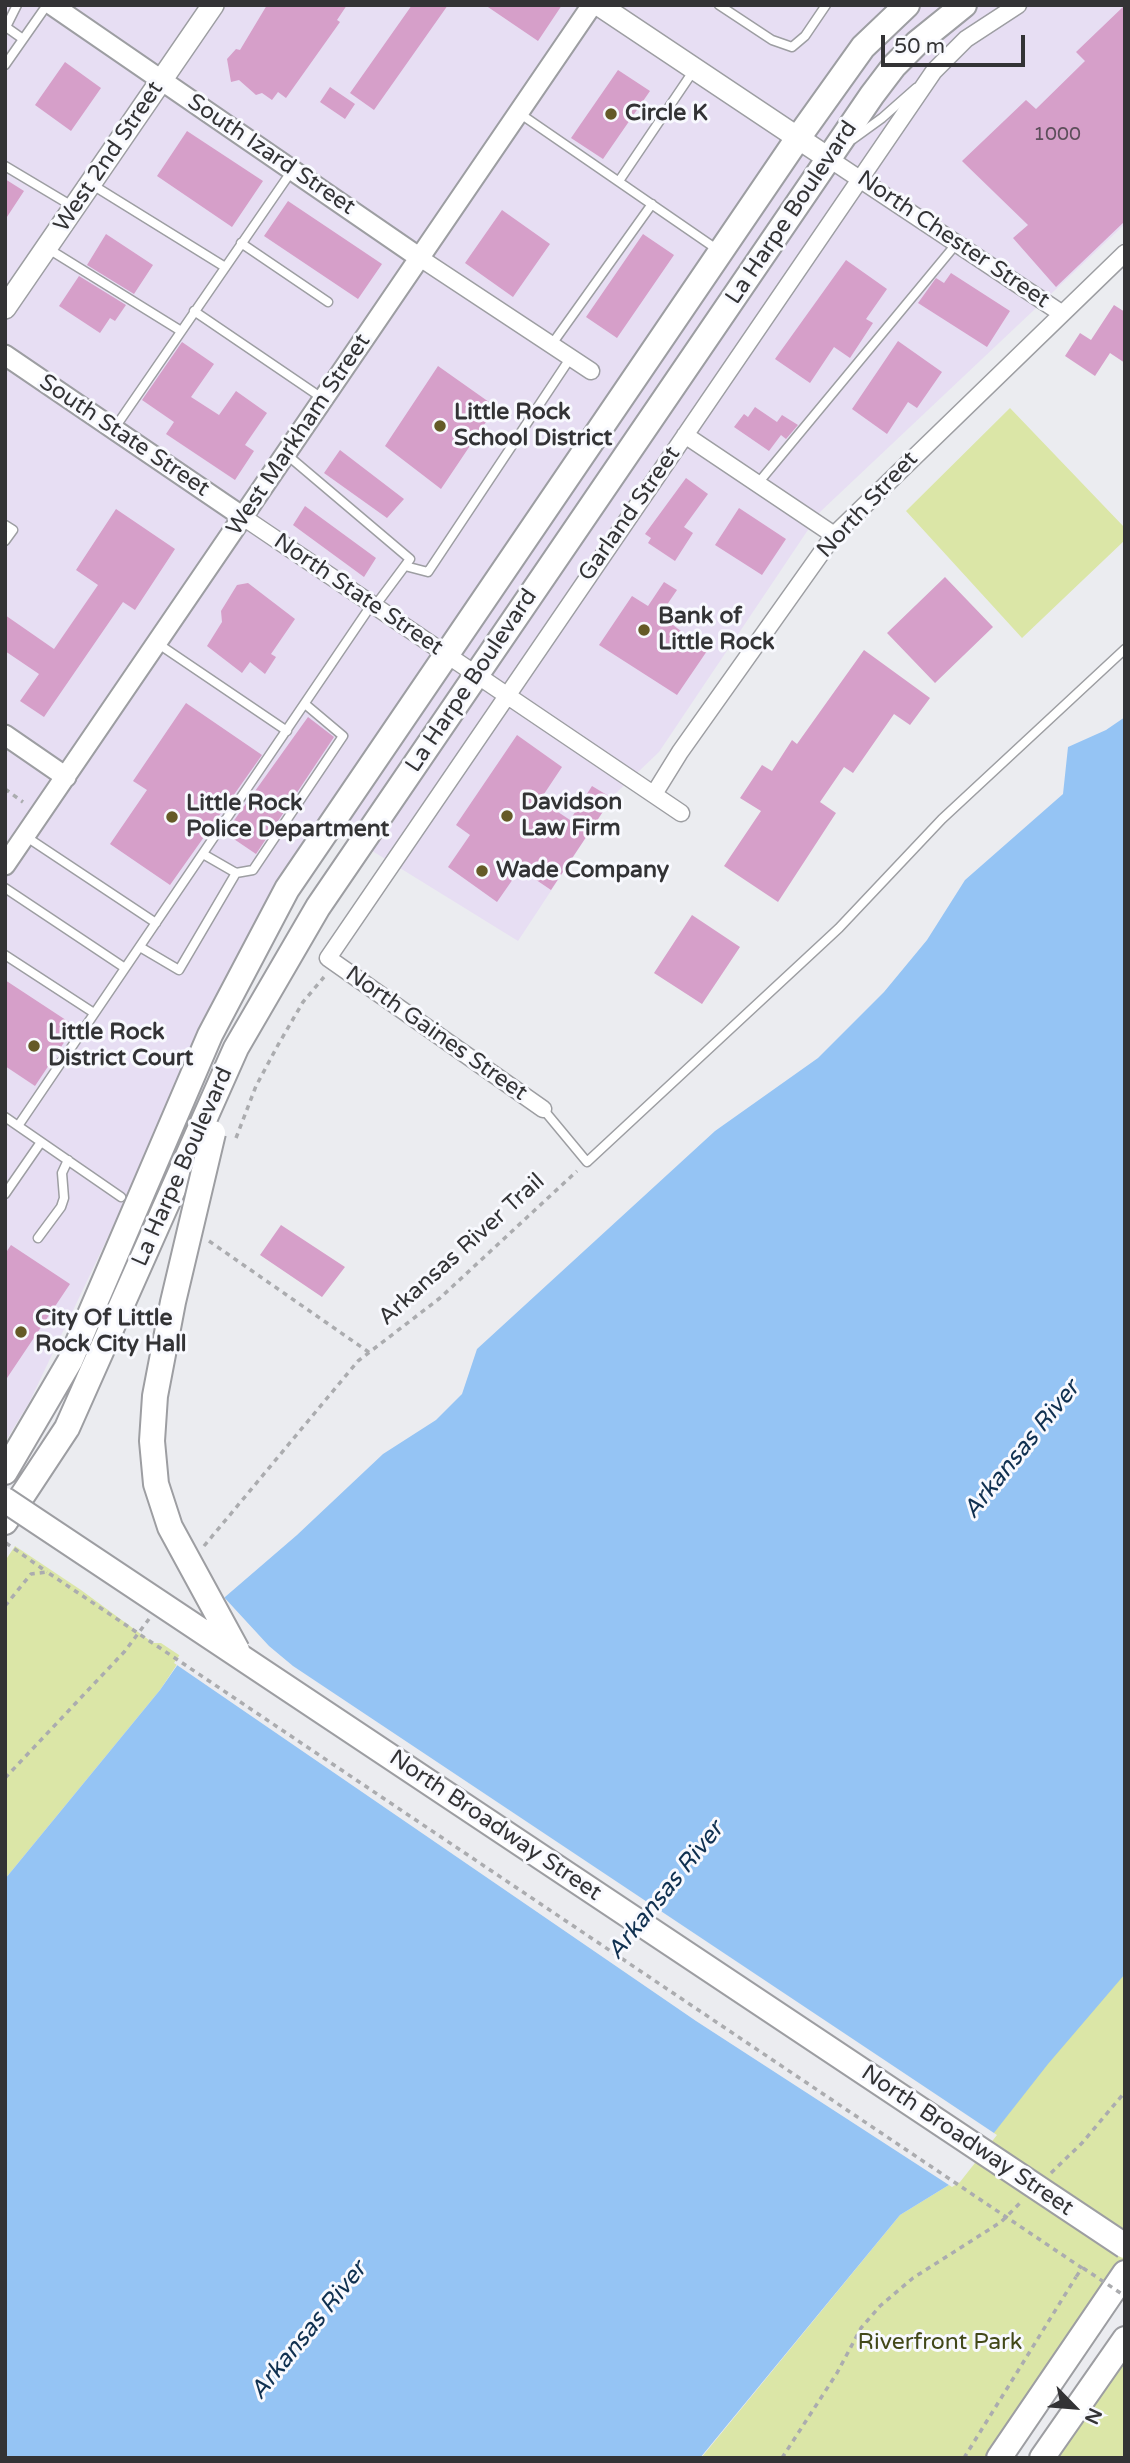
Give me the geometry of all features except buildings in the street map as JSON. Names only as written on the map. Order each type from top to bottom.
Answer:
[{"type":"main road","name":"West 2nd Street","points":[[5,309],[213,5]]},
{"type":"main road","name":"North Chester Street","points":[[600,5],[828,158]]},
{"type":"main road","name":"La Harpe Boulevard","points":[[5,1472],[70,1361],[210,1035],[260,937],[314,846],[797,138],[863,47],[907,5]]},
{"type":"main road","name":"La Harpe Boulevard","points":[[5,1522],[67,1428],[187,1153],[236,1048],[274,978],[476,673],[828,158],[894,66],[938,24],[964,5]]},
{"type":"main road","points":[[240,1657],[170,1527],[156,1484],[152,1441],[155,1396],[173,1302],[224,1137],[344,869]]},
{"type":"main road","name":"North Broadway Street","points":[[5,1500],[1125,2246]]},
{"type":"main road","points":[[999,2458],[1125,2273]]},
{"type":"main road","points":[[1042,2458],[1125,2339]]},
{"type":"street","name":"South Izard Street","points":[[49,5],[420,258]]},
{"type":"street","name":"West Markham Street","points":[[5,866],[592,5]]},
{"type":"street","name":"Garland Street","points":[[332,960],[507,694],[934,71],[966,39],[1018,5]]},
{"type":"street","name":"North Chester Street","points":[[828,158],[862,178],[1061,313]]},
{"type":"street","name":"North Street","points":[[654,794],[680,752],[834,535],[1125,253]]},
{"type":"street","points":[[420,258],[591,371]]},
{"type":"street","name":"South State Street","points":[[5,355],[243,517]]},
{"type":"street","points":[[685,435],[834,535]]},
{"type":"street","name":"North State Street","points":[[243,517],[681,813]]},
{"type":"street","points":[[5,735],[66,777]]},
{"type":"street","name":"North Gaines Street","points":[[332,960],[543,1110]]},
{"type":"lane","points":[[17,5],[6,26],[23,39]]},
{"type":"lane","points":[[5,65],[49,5]]},
{"type":"lane","points":[[719,5],[772,40],[792,47],[806,36],[826,5]]},
{"type":"lane","points":[[619,181],[694,70]]},
{"type":"lane","name":"Garland Street","points":[[828,158],[882,118],[934,71]]},
{"type":"lane","points":[[519,113],[720,251]]},
{"type":"lane","points":[[5,166],[74,208]]},
{"type":"lane","points":[[114,429],[293,169]]},
{"type":"lane","points":[[91,184],[225,267]]},
{"type":"lane","points":[[552,344],[652,204]]},
{"type":"lane","points":[[241,243],[328,302]]},
{"type":"lane","points":[[758,482],[957,243]]},
{"type":"lane","points":[[47,248],[181,331]]},
{"type":"lane","points":[[194,311],[323,399]]},
{"type":"lane","points":[[405,566],[428,572],[571,357]]},
{"type":"lane","points":[[18,1126],[373,605],[410,559],[286,454]]},
{"type":"lane","points":[[5,525],[13,530],[5,541]]},
{"type":"lane","points":[[157,643],[287,731]]},
{"type":"lane","points":[[543,1110],[587,1162],[839,928],[942,819],[1125,649]]},
{"type":"lane","points":[[203,854],[236,873],[253,870],[343,736],[305,704]]},
{"type":"lane","points":[[25,836],[156,923]]},
{"type":"lane","points":[[140,947],[179,970],[236,873]]},
{"type":"lane","points":[[5,888],[125,968]]},
{"type":"lane","points":[[5,955],[94,1013]]},
{"type":"lane","points":[[5,1117],[121,1196]]},
{"type":"lane","points":[[5,1194],[41,1142]]},
{"type":"lane","points":[[38,1238],[61,1207],[64,1198],[62,1173],[68,1160]]},
{"type":"path","points":[[5,789],[23,802]]},
{"type":"path","points":[[224,1137],[303,1002],[332,960]]},
{"type":"path","name":"Arkansas River Trail","points":[[358,1361],[440,1298],[587,1162]]},
{"type":"path","points":[[208,1248],[211,1232]]},
{"type":"path","points":[[201,1235],[370,1353]]},
{"type":"path","points":[[5,1542],[1125,2296]]},
{"type":"path","points":[[5,1606],[31,1574],[47,1572]]},
{"type":"path","points":[[1050,2173],[1082,2143],[1125,2092]]},
{"type":"path","points":[[782,2458],[837,2373],[861,2328],[880,2306],[924,2270],[1001,2222],[1021,2201]]},
{"type":"path","points":[[964,2458],[1082,2267]]},
{"type":"shaded area","points":[[5,5],[1125,5],[1125,224],[820,512],[659,752],[614,795],[518,941],[319,818],[259,919],[29,1403],[5,1442]]},
{"type":"green space","points":[[1010,408],[1125,528],[1125,540],[1022,638],[906,511]]},
{"type":"green space","points":[[15,1546],[153,1643],[161,1643],[182,1657],[160,1690],[5,1879],[5,1561]]},
{"type":"green space","name":"Riverfront Park","points":[[1125,1973],[1125,2276],[1000,2458],[701,2458],[900,2215],[957,2180],[1065,2040]]},
{"type":"green space","points":[[1125,2354],[1125,2458],[1058,2458]]},
{"type":"water","name":"Arkansas River","points":[[1125,717],[1125,1974],[1048,2064],[957,2180],[900,2215],[700,2458],[5,2458],[5,1879],[160,1690],[225,1597],[297,1535],[383,1454],[436,1420],[462,1394],[477,1349],[715,1131],[818,1058],[884,992],[927,940],[965,880],[1063,794],[1068,747],[1106,730]]},
{"type":"pier","points":[[222,1595],[269,1646],[293,1666],[997,2135],[960,2182],[952,2187],[696,2021],[174,1663]]},
{"type":"place","name":"Circle K","points":[[611,114]]},
{"type":"place","name":"Little Rock School District","points":[[440,426]]},
{"type":"place","name":"Bank of Little Rock","points":[[644,630]]},
{"type":"place","name":"Davidson Law Firm","points":[[507,816]]},
{"type":"place","name":"Little Rock Police Department","points":[[172,817]]},
{"type":"place","name":"Wade Company","points":[[482,871]]},
{"type":"place","name":"Little Rock District Court","points":[[34,1046]]},
{"type":"place","name":"City Of Little Rock City Hall","points":[[21,1332]]}]
